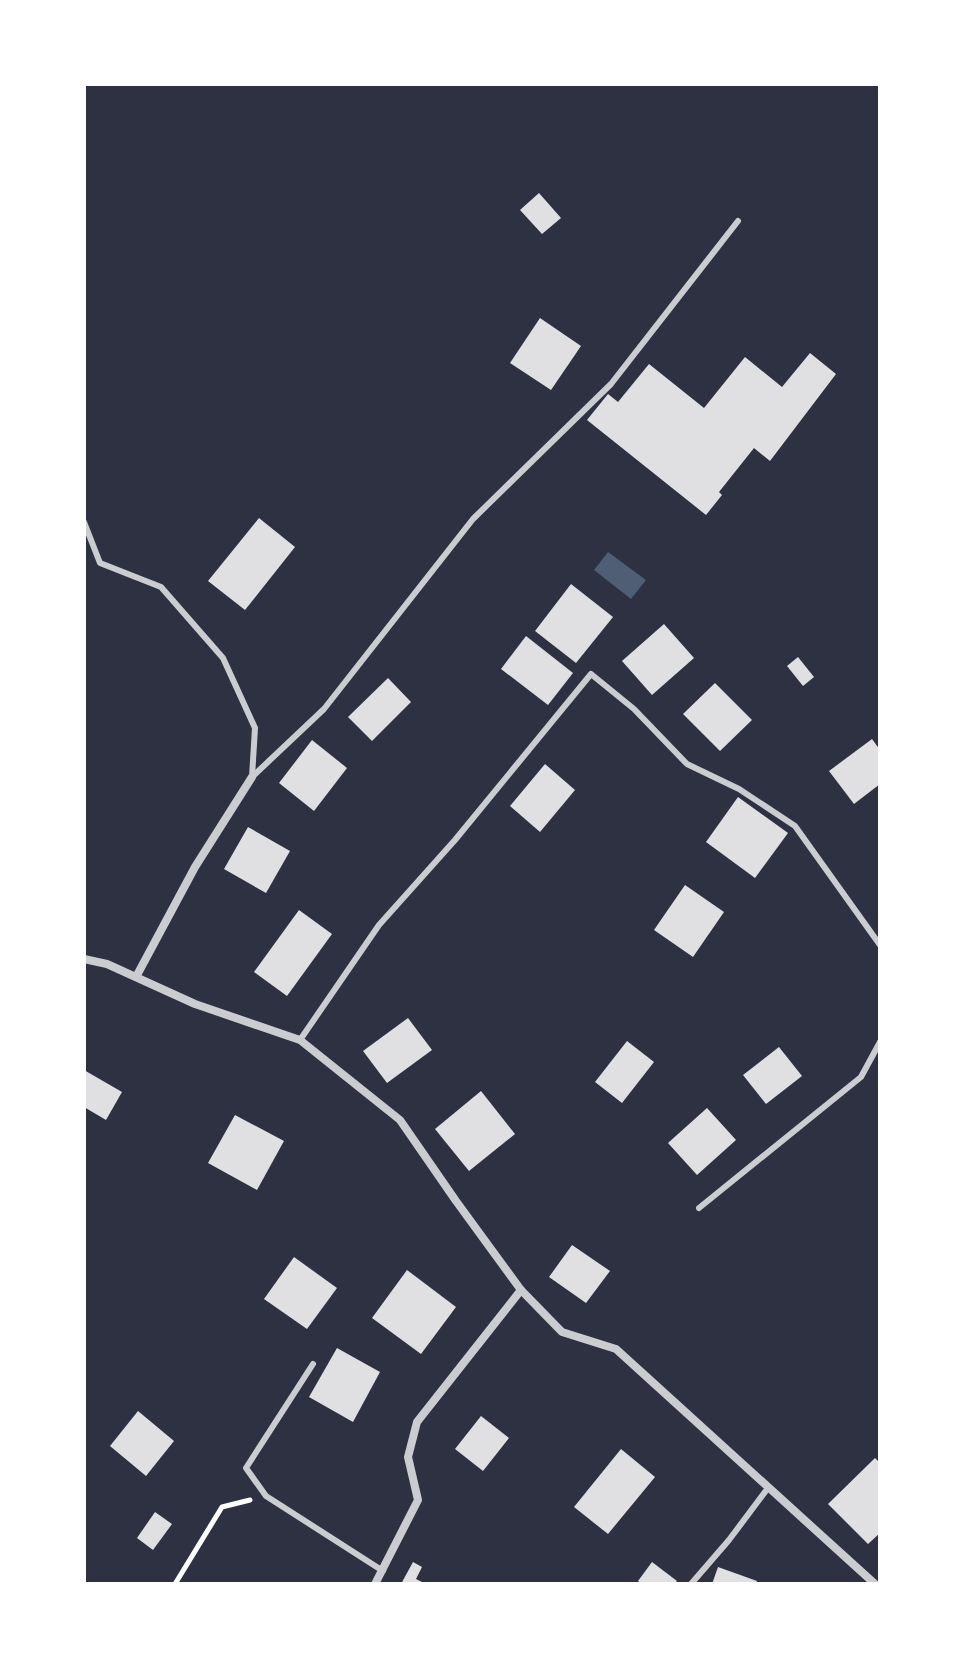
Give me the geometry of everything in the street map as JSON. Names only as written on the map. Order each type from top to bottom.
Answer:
[{"type":"street","points":[[136,977],[195,867],[252,777]]},
{"type":"street","points":[[84,959],[107,964],[195,1004],[300,1040],[400,1120],[521,1290],[562,1332],[616,1349],[875,1584]]},
{"type":"street","points":[[375,1584],[418,1500],[408,1457],[417,1422],[521,1290]]},
{"type":"lane","points":[[252,777],[324,709],[473,519],[611,384],[738,221]]},
{"type":"lane","points":[[84,522],[100,563],[161,587],[223,658],[255,728],[252,777]]},
{"type":"lane","points":[[300,1040],[379,925],[455,840],[591,674],[634,709],[687,764],[739,789],[795,826],[880,945]]},
{"type":"lane","points":[[699,1208],[861,1077],[880,1042]]},
{"type":"lane","points":[[313,1364],[246,1468],[266,1496],[383,1571]]},
{"type":"lane","points":[[691,1584],[768,1488]]},
{"type":"path","points":[[175,1584],[222,1507],[266,1496]]},
{"type":"water","points":[[608,552],[646,580],[631,599],[594,570]]},
{"type":"building","points":[[539,193],[561,218],[542,234],[520,210]]},
{"type":"building","points":[[540,318],[581,346],[551,390],[510,363]]},
{"type":"building","points":[[810,353],[836,374],[770,461],[754,448],[719,492],[722,495],[706,515],[587,420],[608,394],[618,402],[649,364],[704,408],[745,357],[782,387]]},
{"type":"building","points":[[259,518],[295,547],[245,610],[208,581]]},
{"type":"building","points":[[571,584],[613,617],[576,663],[535,631]]},
{"type":"building","points":[[664,624],[694,658],[652,695],[622,661]]},
{"type":"building","points":[[526,636],[573,673],[548,705],[501,669]]},
{"type":"building","points":[[798,657],[814,677],[803,686],[787,666]]},
{"type":"building","points":[[388,678],[411,702],[372,741],[348,717]]},
{"type":"building","points":[[715,683],[752,720],[720,751],[683,714]]},
{"type":"building","points":[[872,739],[880,750],[880,784],[854,804],[829,771]]},
{"type":"building","points":[[312,740],[347,768],[314,811],[279,783]]},
{"type":"building","points":[[545,764],[575,790],[540,832],[510,806]]},
{"type":"building","points":[[738,797],[788,833],[755,878],[706,842]]},
{"type":"building","points":[[248,827],[290,851],[266,893],[224,869]]},
{"type":"building","points":[[685,885],[724,912],[693,957],[654,930]]},
{"type":"building","points":[[299,910],[332,934],[287,996],[254,972]]},
{"type":"building","points":[[408,1018],[432,1050],[387,1083],[363,1051]]},
{"type":"building","points":[[627,1041],[654,1062],[622,1103],[595,1082]]},
{"type":"building","points":[[779,1047],[802,1076],[766,1104],[743,1075]]},
{"type":"building","points":[[84,1070],[122,1092],[106,1120],[84,1107]]},
{"type":"building","points":[[481,1091],[515,1134],[469,1171],[435,1129]]},
{"type":"building","points":[[707,1108],[736,1140],[697,1175],[668,1143]]},
{"type":"building","points":[[235,1115],[284,1141],[257,1190],[208,1163]]},
{"type":"building","points":[[572,1245],[610,1271],[586,1303],[549,1277]]},
{"type":"building","points":[[294,1257],[337,1288],[307,1329],[264,1299]]},
{"type":"building","points":[[407,1270],[456,1307],[421,1354],[372,1318]]},
{"type":"building","points":[[337,1348],[380,1372],[353,1422],[309,1397]]},
{"type":"building","points":[[138,1411],[174,1441],[146,1476],[110,1446]]},
{"type":"building","points":[[481,1416],[509,1438],[483,1471],[455,1449]]},
{"type":"building","points":[[621,1449],[655,1477],[608,1534],[574,1507]]},
{"type":"building","points":[[875,1458],[880,1463],[880,1533],[868,1544],[828,1504]]},
{"type":"building","points":[[155,1512],[172,1524],[153,1550],[137,1538]]},
{"type":"building","points":[[413,1562],[422,1567],[416,1579],[426,1584],[401,1584]]},
{"type":"building","points":[[652,1562],[677,1581],[674,1584],[642,1584],[638,1581]]},
{"type":"building","points":[[718,1567],[757,1581],[756,1584],[712,1584]]}]
